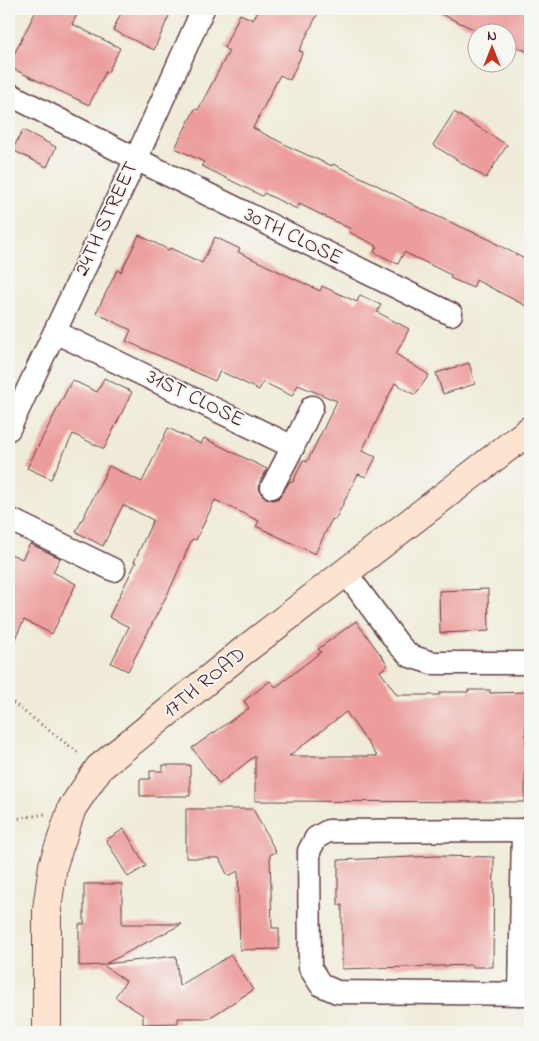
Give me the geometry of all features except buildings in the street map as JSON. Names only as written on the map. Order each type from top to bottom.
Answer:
[{"type":"street","name":"24TH STREET","points":[[9,429],[136,159],[203,9]]},
{"type":"street","name":"30TH CLOSE","points":[[9,94],[136,159],[451,314]]},
{"type":"street","name":"31ST CLOSE","points":[[55,332],[293,446]]},
{"type":"street","points":[[272,487],[312,407]]},
{"type":"street","name":"17TH ROAD","points":[[47,1032],[47,909],[53,865],[72,808],[99,768],[242,652],[530,430]]},
{"type":"street","points":[[9,519],[114,570]]},
{"type":"street","points":[[346,573],[399,645],[410,656],[432,664],[530,664]]},
{"type":"street","points":[[527,830],[525,994],[337,992],[321,985],[310,968],[309,851],[316,838],[328,831],[527,830]]},
{"type":"path","points":[[9,700],[99,768]]},
{"type":"path","points":[[9,820],[72,808]]}]
